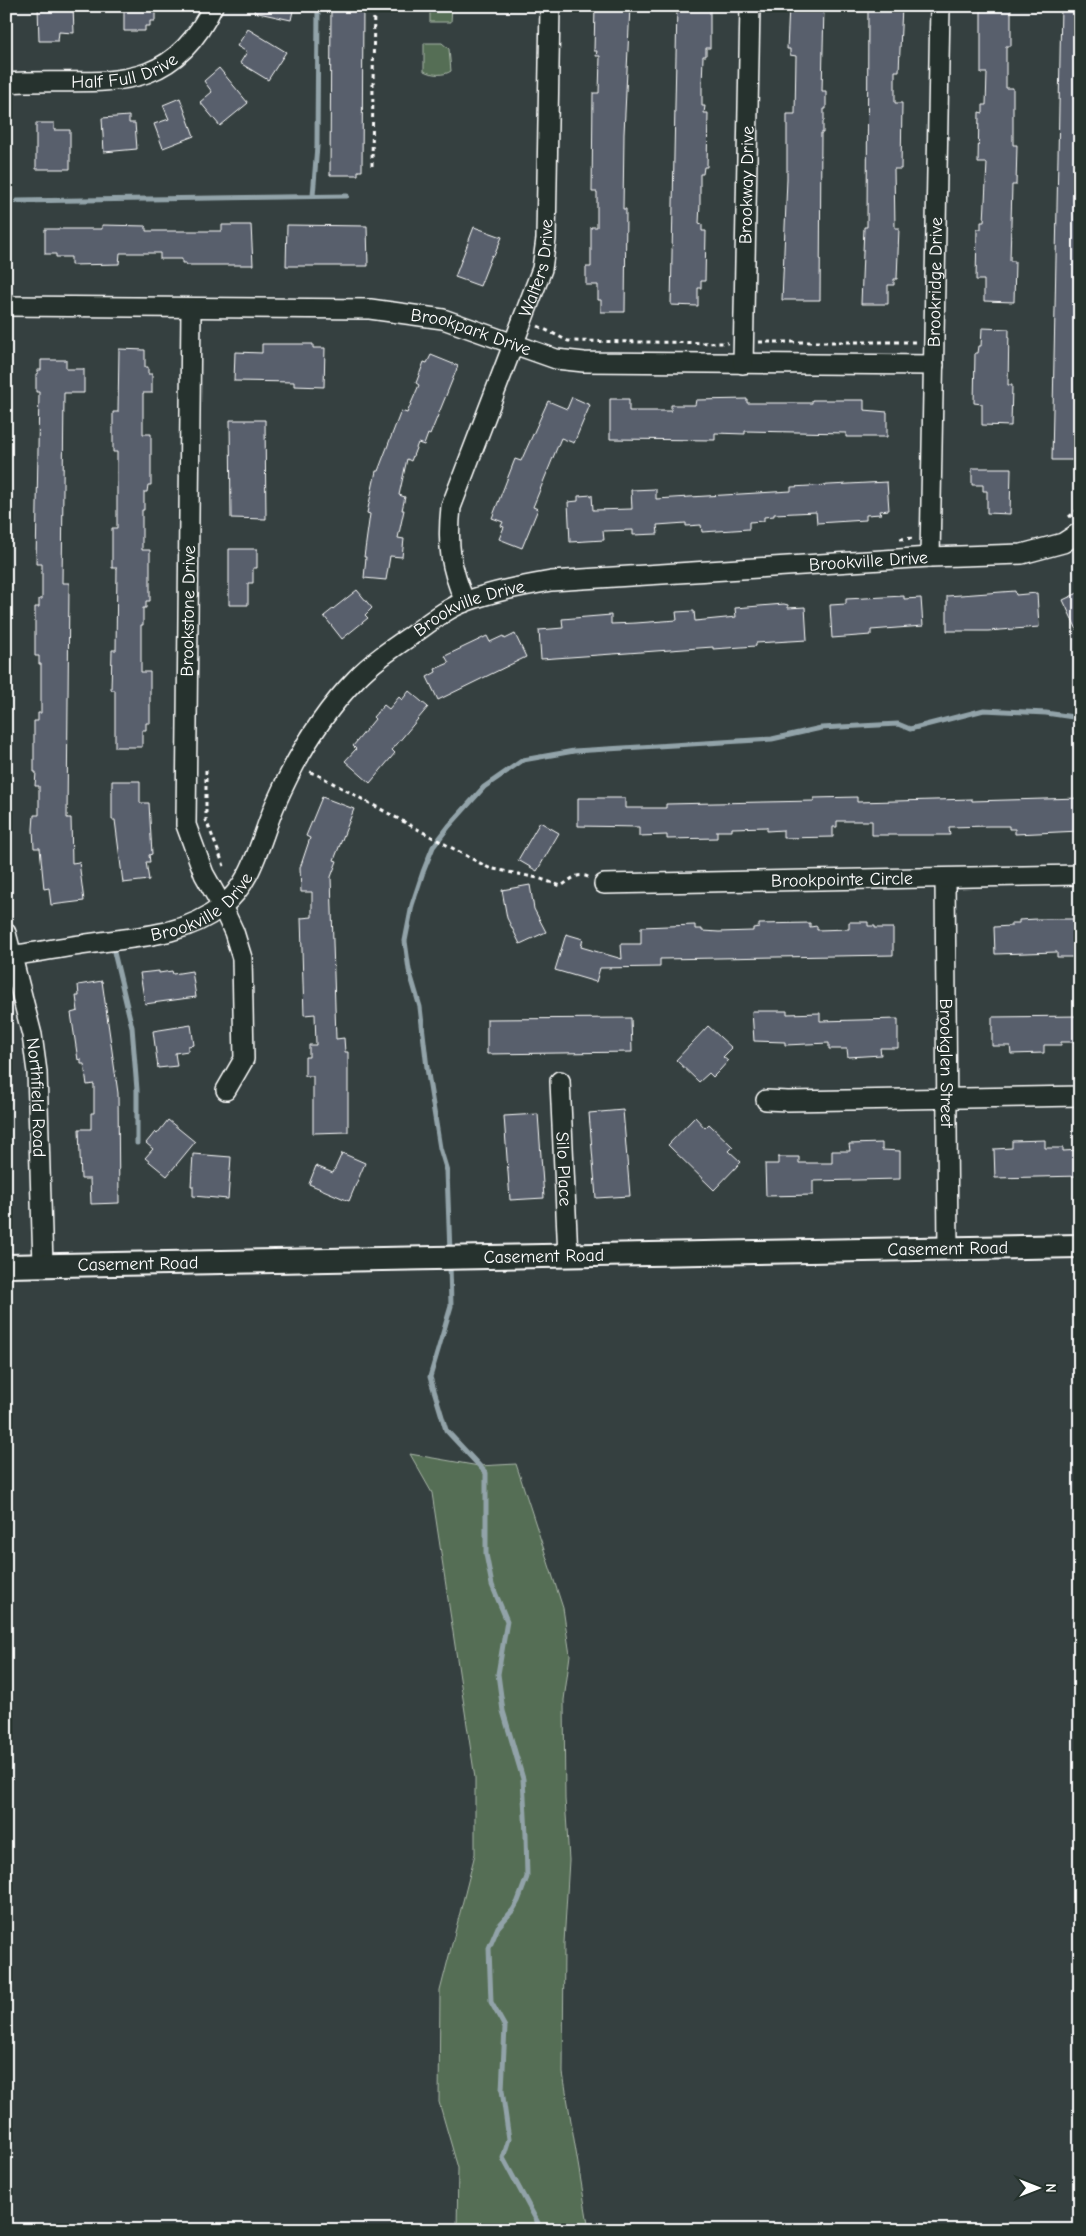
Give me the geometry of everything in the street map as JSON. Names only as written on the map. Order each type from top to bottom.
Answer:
[{"type":"street","name":"Half Full Drive","points":[[6,83],[119,81],[144,76],[171,61],[188,48],[203,27],[213,6]]},
{"type":"street","name":"Walters Drive","points":[[465,602],[454,578],[450,558],[448,535],[451,506],[542,269],[546,239],[550,6]]},
{"type":"street","name":"Brookway Drive","points":[[743,364],[750,6]]},
{"type":"street","name":"Brookridge Drive","points":[[930,557],[940,6]]},
{"type":"street","name":"Brookpark Drive","points":[[6,306],[370,309],[443,319],[556,359],[584,362],[934,366]]},
{"type":"street","name":"Brookstone Drive","points":[[191,308],[186,825],[192,846],[204,874],[222,906],[242,958],[244,1059],[226,1090]]},
{"type":"street","name":"Brookville Drive","points":[[8,956],[162,933],[203,919],[222,906],[236,891],[250,869],[293,766],[311,734],[357,677],[435,618],[465,602],[517,586],[551,581],[930,557],[1022,554],[1063,543],[1080,532]]},
{"type":"street","name":"Brookpointe Circle","points":[[604,884],[1080,874]]},
{"type":"street","name":"Brookglen Street","points":[[945,878],[948,1248]]},
{"type":"street","name":"Northfield Road","points":[[6,933],[8,956],[32,1035],[37,1072],[43,1265]]},
{"type":"street","name":"Silo Place","points":[[560,1081],[568,1256]]},
{"type":"street","points":[[766,1100],[1080,1096]]},
{"type":"street","name":"Casement Road","points":[[6,1266],[1080,1246]]},
{"type":"path","points":[[372,166],[374,6]]},
{"type":"path","points":[[524,320],[568,341],[918,342]]},
{"type":"path","points":[[206,763],[206,820],[224,866]]},
{"type":"path","points":[[293,766],[316,774],[489,868],[538,878],[561,886],[571,878],[584,875],[604,884]]},
{"type":"green space","points":[[430,6],[452,6],[451,22],[430,22]]},
{"type":"green space","points":[[424,43],[442,43],[449,49],[451,71],[445,74],[438,74],[424,71]]},
{"type":"green space","points":[[410,1454],[479,1466],[516,1464],[563,1608],[570,1655],[564,1700],[565,1799],[569,1860],[564,1943],[563,2073],[589,2230],[457,2230],[458,2168],[439,2102],[440,1991],[475,1854],[475,1778],[432,1493]]},
{"type":"building","points":[[38,6],[73,6],[74,33],[59,32],[58,41],[39,41]]},
{"type":"building","points":[[135,6],[155,6],[155,21],[150,21],[150,26],[145,26],[145,31],[124,31],[124,8],[135,8]]},
{"type":"building","points":[[255,6],[294,6],[291,20],[254,12]]},
{"type":"building","points":[[331,6],[363,6],[362,171],[358,171],[358,175],[330,175]]},
{"type":"building","points":[[595,6],[630,6],[624,134],[623,209],[626,209],[625,312],[601,312],[601,300],[598,300],[598,285],[586,285],[586,267],[591,267],[591,227],[597,227],[597,192],[592,192],[593,93],[599,93],[600,56],[596,56],[597,51],[594,51]]},
{"type":"building","points":[[677,6],[710,6],[710,48],[706,48],[706,56],[703,56],[702,86],[702,106],[705,106],[704,113],[708,113],[707,167],[704,167],[703,174],[700,174],[699,223],[702,224],[702,231],[706,231],[705,281],[701,281],[701,288],[698,288],[698,306],[671,305]]},
{"type":"building","points":[[789,6],[824,6],[822,91],[826,91],[826,109],[824,109],[823,133],[821,133],[820,300],[782,300],[787,179],[787,114],[795,114],[796,56],[790,55],[790,49],[787,49]]},
{"type":"building","points":[[868,6],[902,6],[899,71],[895,71],[895,103],[902,103],[901,169],[894,169],[895,228],[899,228],[897,279],[894,279],[894,285],[888,285],[888,304],[861,304],[864,227],[867,227]]},
{"type":"building","points":[[981,6],[1011,6],[1011,46],[1006,46],[1006,88],[1013,88],[1013,145],[1017,145],[1016,185],[1012,185],[1010,261],[1015,261],[1014,302],[984,301],[984,280],[976,280],[977,229],[981,229],[981,222],[984,222],[987,163],[978,163],[979,112],[983,113],[983,105],[986,105],[987,73],[981,73]]},
{"type":"building","points":[[1061,6],[1080,6],[1080,460],[1052,460]]},
{"type":"building","points":[[248,29],[286,52],[268,80],[240,63],[247,52],[237,46]]},
{"type":"building","points":[[219,68],[248,103],[220,126],[200,102],[212,92],[204,81]]},
{"type":"building","points":[[180,98],[194,136],[163,148],[154,124],[169,119],[163,105]]},
{"type":"building","points":[[129,116],[129,123],[135,123],[137,149],[104,152],[102,118]]},
{"type":"building","points":[[36,123],[54,123],[54,130],[70,130],[70,169],[36,169]]},
{"type":"building","points":[[102,225],[146,226],[146,231],[222,231],[222,225],[251,225],[253,265],[186,265],[186,263],[182,263],[182,259],[160,259],[160,253],[120,253],[119,264],[71,265],[71,257],[56,257],[56,254],[45,254],[45,229],[102,229]]},
{"type":"building","points":[[287,225],[367,226],[368,266],[286,266]]},
{"type":"building","points":[[474,227],[502,237],[494,256],[492,255],[480,286],[455,277]]},
{"type":"building","points":[[982,328],[1009,329],[1008,385],[1012,385],[1011,426],[982,425],[982,404],[974,403],[975,353],[978,353],[979,346],[981,346]]},
{"type":"building","points":[[262,344],[313,344],[313,348],[325,348],[324,387],[294,386],[294,382],[234,381],[235,352],[262,353]]},
{"type":"building","points":[[119,349],[145,350],[145,367],[148,367],[148,374],[152,374],[152,393],[143,393],[143,434],[151,434],[151,485],[148,485],[147,492],[144,492],[144,510],[142,510],[142,550],[150,550],[150,601],[146,601],[146,608],[143,608],[141,672],[150,672],[150,723],[146,723],[146,730],[142,730],[142,747],[115,747],[115,690],[111,690],[112,650],[116,650],[117,568],[112,568],[112,528],[117,528],[117,452],[113,452],[113,412],[118,412]]},
{"type":"building","points":[[431,355],[458,366],[430,435],[428,434],[424,445],[418,443],[411,461],[407,459],[399,495],[405,497],[398,538],[404,539],[402,557],[390,556],[386,580],[364,578],[366,557],[364,557],[370,514],[367,513],[376,471],[378,471],[401,411],[407,413],[419,385],[416,383],[424,362],[427,363]]},
{"type":"building","points":[[41,360],[66,360],[66,369],[84,369],[84,393],[64,393],[62,583],[69,583],[67,818],[71,818],[72,863],[79,862],[84,901],[51,905],[49,888],[44,889],[40,848],[34,848],[33,829],[34,815],[39,815],[39,786],[35,786],[36,772],[34,772],[34,721],[38,721],[38,713],[41,713],[41,664],[39,664],[39,656],[35,656],[35,607],[39,607],[39,599],[42,599],[42,564],[36,564],[39,392],[36,392],[36,374],[38,374],[38,370],[41,370]]},
{"type":"building","points":[[572,397],[590,405],[574,443],[561,438],[533,507],[538,509],[522,548],[499,539],[504,527],[501,526],[503,522],[492,518],[515,459],[521,461],[548,401],[567,409]]},
{"type":"building","points":[[610,399],[629,399],[629,411],[671,411],[671,405],[695,405],[696,400],[747,399],[747,403],[812,403],[812,400],[864,400],[864,410],[887,412],[887,437],[846,437],[846,433],[745,431],[745,434],[715,433],[715,440],[610,439]]},
{"type":"building","points":[[230,420],[265,420],[266,519],[231,518]]},
{"type":"building","points":[[972,468],[1011,468],[1010,514],[987,513],[987,491],[983,491],[983,485],[972,485]]},
{"type":"building","points":[[887,482],[889,510],[880,511],[881,514],[866,515],[866,520],[817,523],[816,512],[774,514],[774,516],[764,517],[764,521],[749,522],[749,529],[702,532],[701,525],[686,526],[686,523],[657,525],[658,534],[633,535],[633,530],[603,531],[604,540],[570,542],[568,502],[578,501],[578,496],[592,495],[593,510],[632,509],[631,490],[656,489],[656,499],[791,491],[791,487]]},
{"type":"building","points":[[229,549],[257,549],[257,568],[253,568],[253,583],[248,583],[248,605],[229,605]]},
{"type":"building","points":[[357,590],[372,608],[365,615],[368,618],[342,639],[324,616]]},
{"type":"building","points":[[1015,591],[1016,595],[1037,593],[1039,627],[988,631],[947,631],[947,596]]},
{"type":"building","points":[[1080,592],[1080,636],[1063,600]]},
{"type":"building","points":[[904,596],[904,599],[921,598],[923,626],[871,630],[871,635],[832,638],[830,605],[846,604],[846,599]]},
{"type":"building","points":[[788,605],[788,608],[805,607],[807,640],[756,643],[756,646],[713,649],[713,647],[541,659],[539,630],[563,628],[562,619],[611,615],[611,624],[636,623],[677,620],[676,612],[694,611],[695,621],[736,617],[735,608]]},
{"type":"building","points":[[515,634],[526,657],[438,700],[427,677],[436,672],[435,669],[449,663],[445,656],[487,636],[490,642],[503,636],[505,639]]},
{"type":"building","points":[[409,691],[428,707],[392,750],[395,753],[370,783],[345,761],[356,749],[353,746],[375,719],[373,717],[384,705],[389,709],[399,697],[402,700]]},
{"type":"building","points":[[112,781],[140,781],[140,803],[149,803],[152,854],[149,855],[150,862],[146,862],[149,880],[123,883],[115,820],[112,820]]},
{"type":"building","points":[[322,797],[354,809],[334,860],[337,861],[331,877],[336,1039],[344,1038],[345,1052],[348,1052],[348,1132],[313,1133],[313,1076],[305,1076],[305,1057],[309,1057],[309,1045],[316,1045],[315,1014],[304,1015],[301,918],[312,917],[312,892],[301,892],[300,868],[310,838],[306,836]]},
{"type":"building","points":[[857,797],[857,802],[1080,798],[1080,831],[1015,834],[1015,829],[1009,829],[1009,826],[989,826],[949,827],[950,835],[872,835],[872,821],[837,821],[837,827],[833,827],[833,837],[783,838],[783,830],[767,831],[767,827],[732,828],[732,831],[717,831],[717,838],[667,839],[667,835],[639,836],[639,827],[578,826],[578,798],[625,798],[625,808],[666,808],[666,804],[814,801],[814,798]]},
{"type":"building","points":[[540,822],[559,833],[537,871],[518,860]]},
{"type":"building","points":[[530,885],[534,909],[546,932],[520,944],[507,918],[502,890]]},
{"type":"building","points":[[1074,919],[1074,924],[1080,924],[1080,957],[1057,957],[1057,952],[995,954],[994,927],[1011,926],[1011,923],[1019,923],[1019,920]]},
{"type":"building","points":[[849,922],[868,922],[868,926],[875,926],[875,928],[893,928],[893,955],[660,959],[660,967],[600,968],[596,982],[555,970],[566,934],[583,939],[581,947],[622,959],[621,944],[641,944],[641,927],[695,925],[695,929],[719,932],[753,931],[753,928],[759,927],[759,924],[810,923],[810,927],[817,926],[817,930],[849,929]]},
{"type":"building","points":[[159,971],[159,973],[172,971],[173,974],[192,971],[196,997],[145,1004],[140,973]]},
{"type":"building","points":[[102,981],[118,1093],[119,1203],[91,1204],[90,1179],[81,1179],[79,1129],[91,1129],[91,1113],[94,1113],[94,1084],[87,1085],[84,1064],[81,1064],[81,1059],[78,1060],[71,1013],[78,1011],[76,996],[79,996],[78,985]]},
{"type":"building","points":[[752,1011],[787,1011],[787,1014],[820,1013],[820,1021],[898,1019],[898,1048],[880,1048],[881,1055],[848,1057],[847,1049],[829,1049],[829,1043],[785,1045],[785,1042],[754,1041]]},
{"type":"building","points":[[1080,1016],[1080,1042],[1061,1042],[1061,1045],[1044,1045],[1044,1053],[1011,1054],[1010,1046],[992,1046],[992,1017]]},
{"type":"building","points":[[631,1018],[632,1052],[487,1054],[487,1019]]},
{"type":"building","points":[[191,1025],[194,1045],[188,1046],[188,1051],[175,1053],[177,1066],[158,1068],[153,1031]]},
{"type":"building","points":[[708,1026],[732,1048],[723,1057],[728,1061],[720,1070],[713,1077],[709,1073],[699,1082],[676,1060]]},
{"type":"building","points":[[623,1110],[630,1196],[596,1198],[589,1113]]},
{"type":"building","points":[[538,1114],[544,1198],[510,1200],[504,1116]]},
{"type":"building","points":[[695,1117],[705,1128],[709,1124],[733,1147],[729,1151],[741,1162],[714,1190],[668,1145]]},
{"type":"building","points":[[168,1120],[195,1142],[167,1176],[145,1158],[153,1149],[146,1143],[155,1132],[157,1134]]},
{"type":"building","points":[[1045,1140],[1045,1148],[1063,1148],[1063,1151],[1080,1150],[1080,1176],[995,1178],[994,1149],[1012,1148],[1012,1141]]},
{"type":"building","points":[[882,1143],[882,1150],[900,1151],[900,1179],[813,1181],[813,1195],[766,1196],[765,1164],[778,1164],[778,1157],[799,1157],[799,1163],[832,1163],[832,1151],[850,1151],[849,1144]]},
{"type":"building","points":[[342,1153],[365,1163],[349,1201],[309,1184],[316,1166],[333,1173]]},
{"type":"building","points":[[193,1154],[231,1157],[228,1199],[193,1196],[193,1186],[191,1186]]},
{"type":"waterway","points":[[313,196],[317,146],[318,6]]},
{"type":"waterway","points":[[17,201],[347,196]]},
{"type":"waterway","points":[[450,1253],[447,1171],[440,1148],[427,1068],[420,1007],[409,970],[405,941],[412,905],[433,847],[484,787],[523,760],[574,751],[772,739],[821,728],[898,724],[910,729],[984,710],[1046,713],[1080,718]]},
{"type":"waterway","points":[[113,948],[132,1027],[137,1090],[137,1143]]},
{"type":"waterway","points":[[450,1264],[451,1306],[430,1377],[446,1430],[486,1473],[486,1554],[492,1585],[507,1621],[498,1674],[503,1711],[523,1779],[527,1877],[518,1901],[513,1910],[498,1927],[489,1948],[491,2002],[505,2027],[502,2090],[509,2139],[503,2158],[540,2230]]}]
